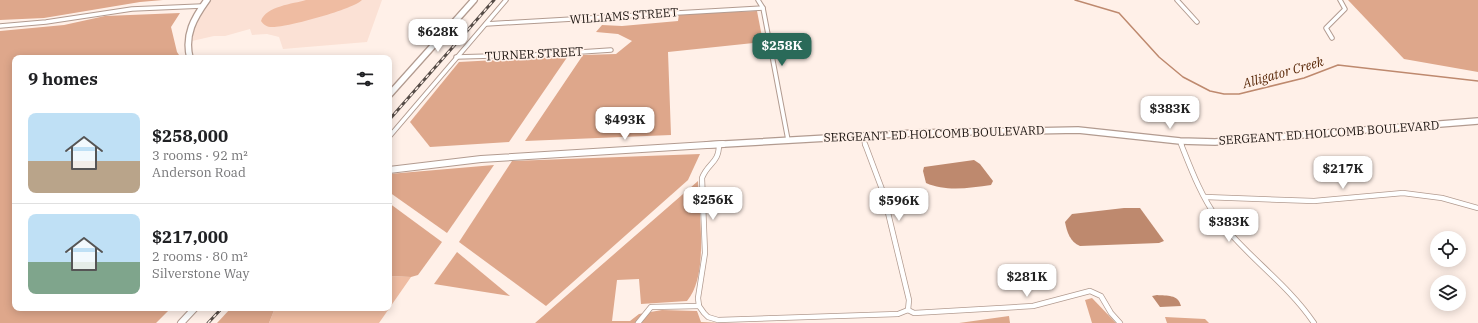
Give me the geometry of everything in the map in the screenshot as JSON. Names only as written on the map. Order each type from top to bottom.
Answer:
[{"type":"street","points":[[189,55],[187,43],[189,32],[197,13],[207,0]]},
{"type":"street","points":[[392,91],[474,0]]},
{"type":"street","points":[[392,133],[506,0]]},
{"type":"street","points":[[758,0],[763,8],[788,140]]},
{"type":"street","points":[[1177,0],[1197,22]]},
{"type":"street","points":[[1332,38],[1326,28],[1345,9],[1340,0]]},
{"type":"street","points":[[0,26],[46,22],[132,9],[202,6]]},
{"type":"street","name":"WILLIAMS STREET","points":[[486,24],[763,8]]},
{"type":"street","name":"TURNER STREET","points":[[456,58],[611,50]]},
{"type":"street","name":"SERGEANT ED HOLCOMB BOULEVARD","points":[[392,170],[481,159],[863,136],[1078,130],[1180,141],[1215,142],[1478,121]]},
{"type":"street","points":[[863,136],[867,153],[883,192],[909,300],[908,310]]},
{"type":"street","points":[[1180,141],[1205,197],[1224,226],[1287,289],[1314,323]]},
{"type":"street","points":[[719,144],[719,158],[706,168],[702,178],[705,253],[698,298],[699,306],[708,317],[718,320],[898,314],[908,310],[914,312],[1033,306],[1095,292],[1102,296],[1111,313],[1120,323]]},
{"type":"street","points":[[1205,197],[1314,200],[1403,193],[1442,198],[1478,208]]},
{"type":"street","points":[[638,323],[651,307],[699,306]]},
{"type":"street","points":[[181,323],[192,311]]},
{"type":"shaded area","points":[[0,0],[163,0],[140,2],[44,18],[0,20]]},
{"type":"shaded area","points":[[211,0],[382,0],[367,42],[283,49],[279,37],[267,34],[252,35],[250,29],[225,36],[214,36],[192,41],[193,32],[198,19]]},
{"type":"shaded area","points":[[306,0],[362,0],[333,13],[290,24],[270,27],[263,24],[261,21],[268,12],[280,6]]},
{"type":"shaded area","points":[[1348,0],[1478,0],[1478,72],[1404,59]]},
{"type":"shaded area","points":[[757,11],[763,42],[668,52],[671,135],[525,141],[583,55],[616,54],[632,41],[618,34],[596,32],[602,25],[622,26],[678,21],[679,14]]},
{"type":"shaded area","points":[[180,13],[171,27],[179,55],[12,55],[12,311],[168,311],[156,323],[0,323],[0,31],[64,25],[105,16]]},
{"type":"shaded area","points":[[568,56],[509,142],[430,147],[410,122],[459,62]]},
{"type":"shaded area","points":[[700,154],[688,180],[546,306],[459,242],[512,161]]},
{"type":"shaded area","points":[[974,160],[980,164],[993,181],[991,185],[966,188],[942,188],[926,183],[923,171],[924,167]]},
{"type":"shaded area","points":[[494,165],[447,233],[392,194],[392,174]]},
{"type":"shaded area","points":[[698,181],[701,244],[698,276],[694,290],[687,301],[641,304],[639,279],[617,280],[612,321],[630,321],[639,314],[662,310],[697,311],[701,322],[726,323],[535,323]]},
{"type":"shaded area","points":[[392,205],[442,242],[418,275],[411,277],[392,276]]},
{"type":"shaded area","points":[[1124,208],[1140,208],[1164,241],[1159,243],[1080,246],[1074,242],[1070,236],[1065,222],[1072,214]]},
{"type":"shaded area","points":[[457,252],[510,296],[434,284]]},
{"type":"shaded area","points":[[392,276],[411,277],[392,304]]},
{"type":"shaded area","points":[[1157,295],[1175,298],[1180,302],[1181,306],[1160,307],[1152,296]]},
{"type":"shaded area","points":[[1092,298],[1116,323],[1092,323],[1085,300]]},
{"type":"shaded area","points":[[228,311],[274,311],[269,323],[217,323]]},
{"type":"shaded area","points":[[274,311],[387,311],[379,323],[269,323]]},
{"type":"shaded area","points":[[1009,316],[1010,323],[959,323]]},
{"type":"shaded area","points":[[1165,317],[1205,319],[1209,323],[1167,323]]},
{"type":"waterway","name":"Alligator Creek","points":[[1075,0],[1119,13],[1159,57],[1183,77],[1210,91],[1224,94],[1239,94],[1304,78],[1338,65],[1478,81]]},
{"type":"railway","points":[[392,117],[494,0]]},
{"type":"railway","points":[[208,323],[219,311]]}]
